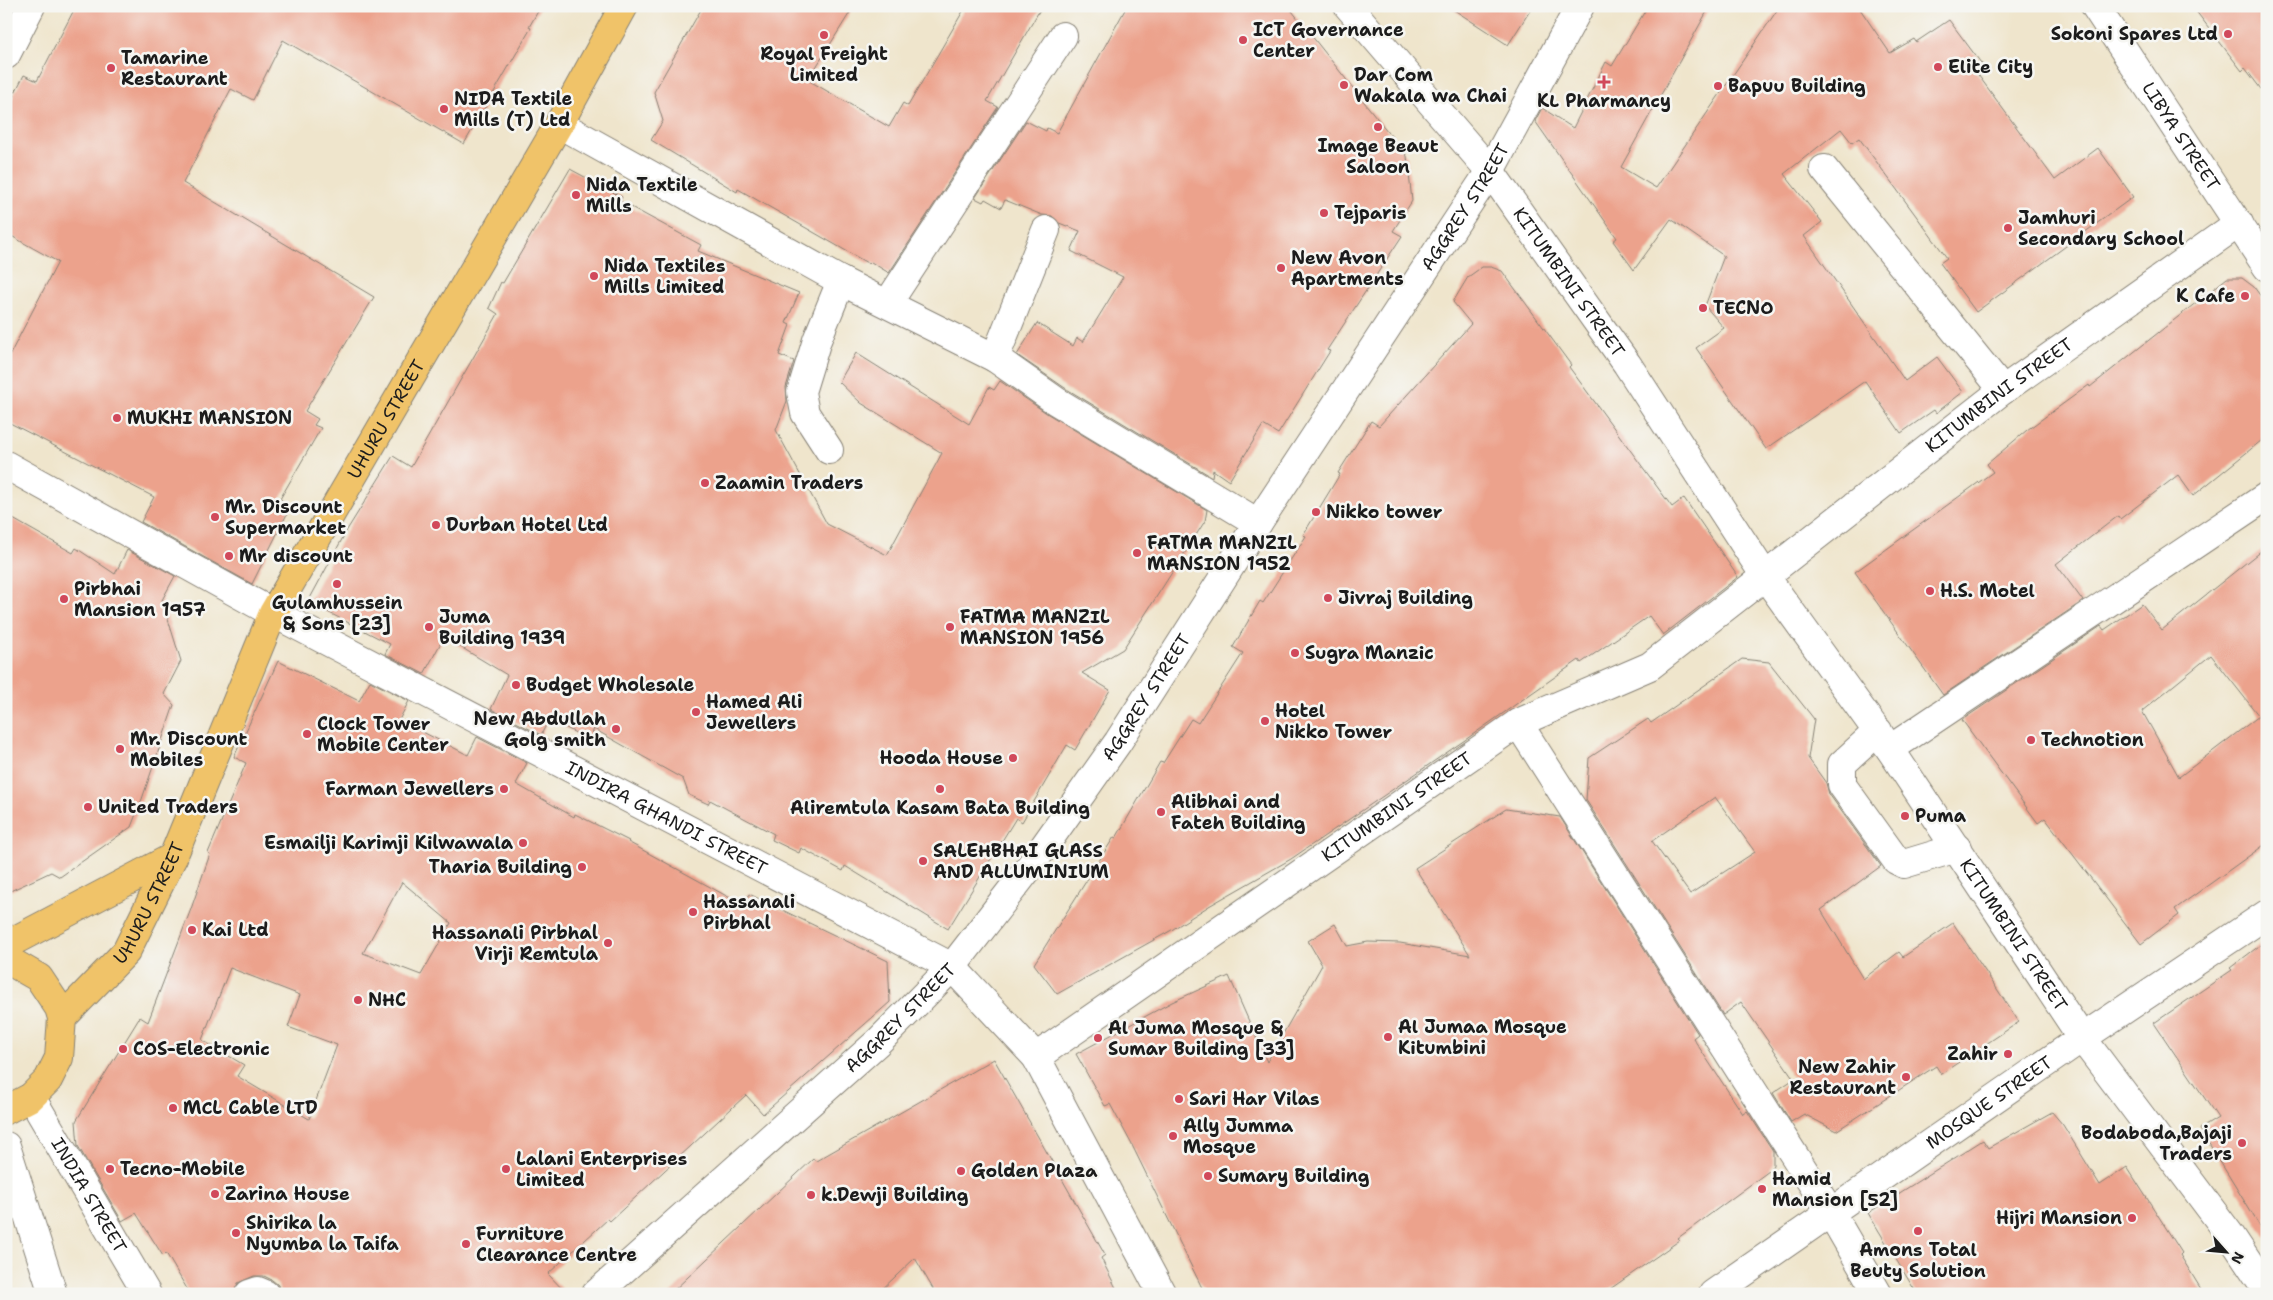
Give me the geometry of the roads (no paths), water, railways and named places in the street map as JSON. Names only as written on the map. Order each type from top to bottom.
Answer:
[{"type":"main road","name":"UHURU STREET","points":[[62,1018],[126,952],[173,857],[273,613],[559,124],[624,6]]},
{"type":"main road","points":[[6,945],[173,857]]},
{"type":"main road","points":[[6,959],[40,978],[59,1008],[62,1018],[60,1058],[48,1080],[31,1097],[6,1110]]},
{"type":"street","points":[[6,55],[31,6]]},
{"type":"street","name":"KITUMBINI STREET","points":[[1348,6],[1490,171],[1627,364],[1765,576],[1884,740],[2082,1038],[2231,1236],[2267,1290]]},
{"type":"street","name":"AGGREY STREET","points":[[603,1291],[878,1042],[952,967],[1031,865],[1118,742],[1258,523],[1490,171],[1580,6]]},
{"type":"street","name":"LIBYA STREET","points":[[2095,6],[2267,267]]},
{"type":"street","points":[[888,303],[1063,36]]},
{"type":"street","points":[[559,124],[841,281],[995,358],[1056,401],[1258,523]]},
{"type":"street","points":[[1824,169],[2003,390]]},
{"type":"street","name":"KITUMBINI STREET","points":[[1036,1057],[1518,723],[1650,666],[2003,390],[2239,223]]},
{"type":"street","points":[[995,358],[1046,230]]},
{"type":"street","points":[[829,450],[805,413],[801,392],[817,340],[841,281]]},
{"type":"street","name":"INDIRA GHANDI STREET","points":[[6,466],[273,613],[952,967],[1036,1057],[1162,1294]]},
{"type":"street","points":[[1957,848],[1904,864],[1896,860],[1842,785],[1842,764],[1884,740],[2267,496]]},
{"type":"street","points":[[1518,723],[1831,1213],[1878,1294]]},
{"type":"street","name":"MOSQUE STREET","points":[[1713,1294],[2082,1038],[2267,914]]},
{"type":"street","name":"INDIA STREET","points":[[31,1097],[147,1294]]},
{"type":"street","points":[[6,1146],[53,1294]]},
{"type":"street","points":[[249,1294],[258,1291],[265,1294]]},
{"type":"place","name":"Sokoni Spares Ltd","points":[[2228,34]]},
{"type":"place","name":"Royal Freight Limited","points":[[824,35]]},
{"type":"place","name":"ICT Governance Center","points":[[1243,40]]},
{"type":"place","name":"Elite City","points":[[1938,67]]},
{"type":"place","name":"Tamarine Restaurant","points":[[111,68]]},
{"type":"place","name":"KL Pharmancy","points":[[1604,82]]},
{"type":"place","name":"Dar Com Wakala wa Chai","points":[[1344,85]]},
{"type":"place","name":"Bapuu Building","points":[[1718,86]]},
{"type":"place","name":"NIDA Textile Mills (T) Ltd","points":[[444,109]]},
{"type":"place","name":"Image Beaut Saloon","points":[[1378,127]]},
{"type":"place","name":"Nida Textile Mills","points":[[576,195]]},
{"type":"place","name":"Tejparis","points":[[1324,213]]},
{"type":"place","name":"Jamhuri Secondary School","points":[[2008,228]]},
{"type":"place","name":"New Avon Apartments","points":[[1281,268]]},
{"type":"place","name":"Nida Textiles Mills Limited","points":[[594,276]]},
{"type":"place","name":"K Cafe","points":[[2245,296]]},
{"type":"place","name":"TECNO","points":[[1703,308]]},
{"type":"place","name":"MUKHI MANSION","points":[[117,418]]},
{"type":"place","name":"Zaamin Traders","points":[[705,483]]},
{"type":"place","name":"Nikko tower","points":[[1316,512]]},
{"type":"place","name":"Mr. Discount Supermarket","points":[[215,517]]},
{"type":"place","name":"Durban Hotel Ltd","points":[[436,525]]},
{"type":"place","name":"FATMA MANZIL MANSION 1952","points":[[1137,553]]},
{"type":"place","name":"Mr discount","points":[[229,556]]},
{"type":"place","name":"Gulamhussein & Sons [23]","points":[[337,584]]},
{"type":"place","name":"H.S. Motel","points":[[1930,591]]},
{"type":"place","name":"Jivraj Building","points":[[1328,598]]},
{"type":"place","name":"Pirbhai Mansion 1957","points":[[64,599]]},
{"type":"place","name":"Juma Building 1939","points":[[429,627]]},
{"type":"place","name":"FATMA MANZIL MANSION 1956","points":[[950,627]]},
{"type":"place","name":"Sugra Manzic","points":[[1295,653]]},
{"type":"place","name":"Budget Wholesale","points":[[516,685]]},
{"type":"place","name":"Hamed Ali Jewellers","points":[[696,712]]},
{"type":"place","name":"Hotel Nikko Tower","points":[[1265,721]]},
{"type":"place","name":"New Abdullah Golg smith","points":[[616,729]]},
{"type":"place","name":"Clock Tower Mobile Center","points":[[307,734]]},
{"type":"place","name":"Technotion","points":[[2031,740]]},
{"type":"place","name":"Mr. Discount Mobiles","points":[[120,749]]},
{"type":"place","name":"Hooda House","points":[[1013,758]]},
{"type":"place","name":"Farman Jewellers","points":[[504,789]]},
{"type":"place","name":"Aliremtula Kasam Bata Building","points":[[940,789]]},
{"type":"place","name":"United Traders","points":[[88,807]]},
{"type":"place","name":"Alibhai and Fateh Building","points":[[1161,812]]},
{"type":"place","name":"Puma","points":[[1905,816]]},
{"type":"place","name":"Esmailji Karimji Kilwawala","points":[[523,843]]},
{"type":"place","name":"SALEHBHAI GLASS AND ALLUMINIUM","points":[[923,861]]},
{"type":"place","name":"Tharia Building","points":[[582,867]]},
{"type":"place","name":"Hassanali Pirbhal","points":[[693,912]]},
{"type":"place","name":"Kai Ltd","points":[[192,930]]},
{"type":"place","name":"Hassanali Pirbhal Virji Remtula","points":[[608,943]]},
{"type":"place","name":"NHC","points":[[358,1000]]},
{"type":"place","name":"Al Jumaa Mosque Kitumbini","points":[[1388,1037]]},
{"type":"place","name":"Al Juma Mosque & Sumar Building [33]","points":[[1098,1038]]},
{"type":"place","name":"COS-Electronic","points":[[123,1049]]},
{"type":"place","name":"Zahir","points":[[2008,1054]]},
{"type":"place","name":"New Zahir Restaurant","points":[[1906,1077]]},
{"type":"place","name":"Sari Har Vilas","points":[[1179,1099]]},
{"type":"place","name":"MCL Cable LTD","points":[[173,1108]]},
{"type":"place","name":"Ally Jumma Mosque","points":[[1173,1136]]},
{"type":"place","name":"Bodaboda,Bajaji Traders","points":[[2242,1143]]},
{"type":"place","name":"Tecno-Mobile","points":[[110,1169]]},
{"type":"place","name":"Lalani Enterprises Limited","points":[[506,1169]]},
{"type":"place","name":"Golden Plaza","points":[[961,1171]]},
{"type":"place","name":"Sumary Building","points":[[1208,1176]]},
{"type":"place","name":"Hamid Mansion [52]","points":[[1762,1189]]},
{"type":"place","name":"Zarina House","points":[[215,1194]]},
{"type":"place","name":"k.Dewji Building","points":[[811,1195]]},
{"type":"place","name":"Hijri Mansion","points":[[2132,1218]]},
{"type":"place","name":"Amons Total Beuty Solution","points":[[1918,1231]]},
{"type":"place","name":"Shirika la Nyumba la Taifa","points":[[236,1233]]},
{"type":"place","name":"Furniture Clearance Centre","points":[[466,1244]]}]
